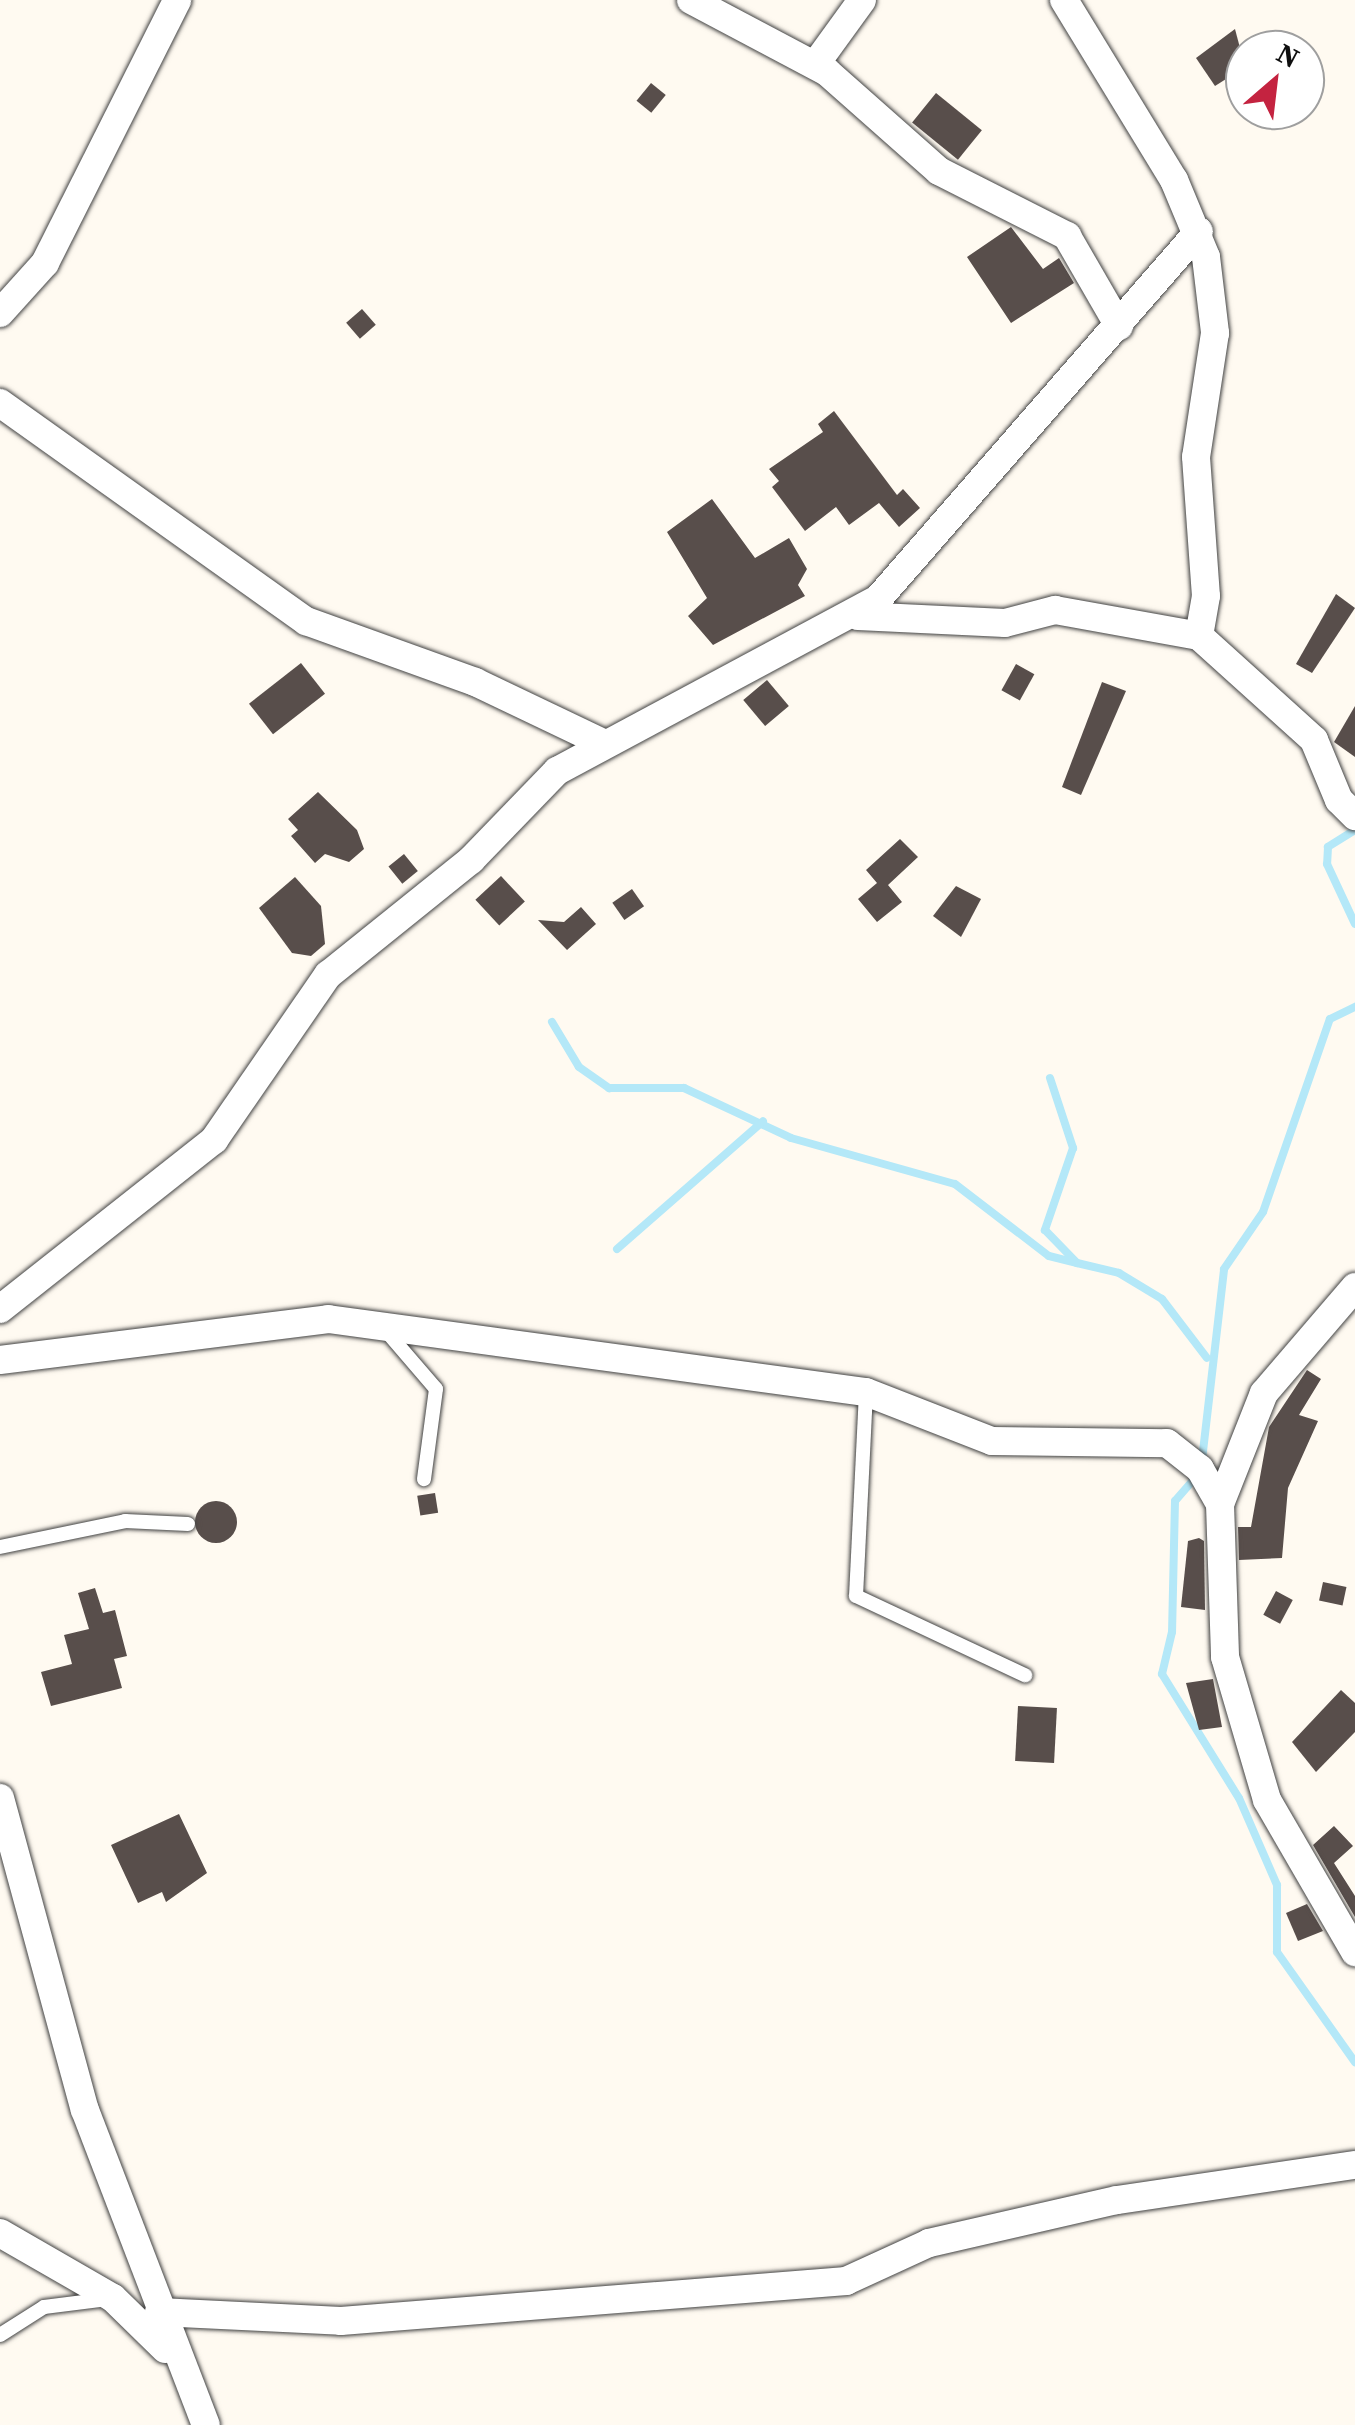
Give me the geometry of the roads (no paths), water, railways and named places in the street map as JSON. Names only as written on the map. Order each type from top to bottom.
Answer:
[{"type":"street","points":[[0,313],[45,263],[177,0]]},
{"type":"street","points":[[691,0],[816,65],[939,171],[1067,236],[1119,326]]},
{"type":"street","points":[[816,65],[862,0]]},
{"type":"street","points":[[1064,0],[1199,231],[1215,333],[1196,457],[1206,596],[1199,636]]},
{"type":"street","points":[[0,1309],[214,1140],[328,975],[471,860],[557,771],[604,743],[858,616],[1119,326],[1199,231]]},
{"type":"street","points":[[0,403],[306,620],[475,682],[604,743]]},
{"type":"street","points":[[858,616],[1005,623],[1056,610],[1199,636],[1314,740],[1338,800],[1355,816]]},
{"type":"street","points":[[1355,1287],[1264,1393],[1220,1504],[1225,1657],[1267,1800],[1355,1952]]},
{"type":"street","points":[[0,1360],[276,1321],[328,1319],[386,1332],[866,1392],[992,1441],[1168,1442],[1200,1469],[1220,1504]]},
{"type":"street","points":[[0,1798],[85,2110],[159,2312],[206,2425]]},
{"type":"street","points":[[159,2312],[340,2321],[846,2281],[929,2242],[1116,2200],[1355,2164]]},
{"type":"street","points":[[0,2233],[113,2298],[185,2375]]},
{"type":"lane","points":[[386,1332],[436,1390],[424,1479]]},
{"type":"lane","points":[[866,1392],[856,1596],[1025,1675]]},
{"type":"lane","points":[[0,1547],[125,1521],[188,1524]]},
{"type":"lane","points":[[0,2335],[44,2307],[113,2298]]},
{"type":"waterway","points":[[1355,830],[1328,847],[1327,864],[1355,924]]},
{"type":"waterway","points":[[1202,1460],[1224,1269],[1263,1212],[1330,1019],[1355,1007]]},
{"type":"waterway","points":[[552,1022],[579,1067],[609,1088],[684,1088],[791,1138],[955,1184],[1049,1256],[1077,1263]]},
{"type":"waterway","points":[[1050,1078],[1073,1148],[1045,1230],[1077,1263],[1119,1273],[1162,1299],[1207,1358]]},
{"type":"waterway","points":[[617,1249],[763,1121]]},
{"type":"waterway","points":[[1195,1478],[1175,1501],[1172,1632],[1162,1674],[1239,1798],[1277,1885],[1277,1952],[1355,2062]]}]
